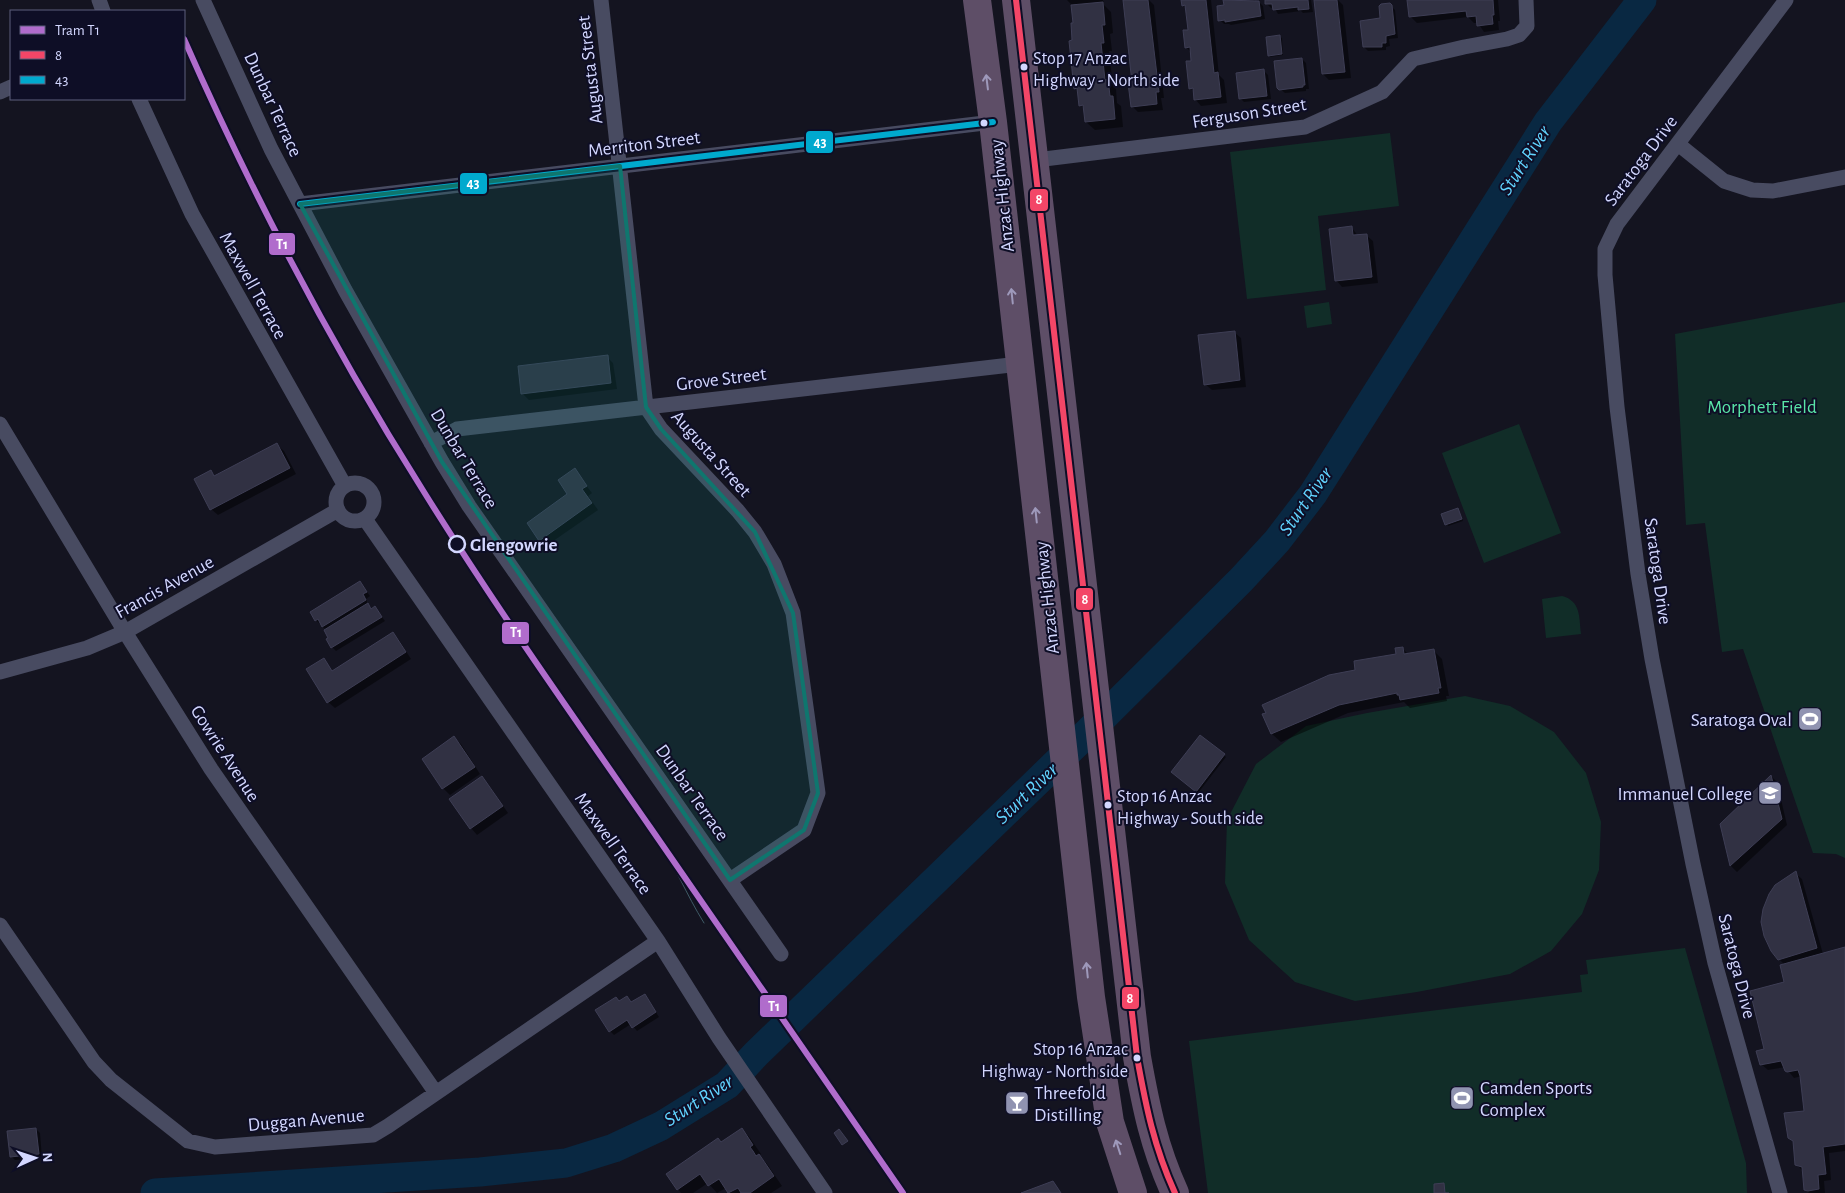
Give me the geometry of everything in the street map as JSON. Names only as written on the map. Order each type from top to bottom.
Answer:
[{"type":"highway","name":"Anzac Highway","points":[[977,0],[993,122],[1091,997],[1110,1122],[1133,1193]]},
{"type":"highway","name":"Anzac Highway","points":[[1016,0],[1036,160],[1137,1057],[1148,1118],[1166,1173],[1175,1193]]},
{"type":"highway","points":[[1019,364],[1029,356],[1038,353],[1042,346],[1038,301],[1047,266]]},
{"type":"highway","points":[[1024,402],[1039,386],[1059,376]]},
{"type":"highway","points":[[1091,997],[1129,991]]},
{"type":"street","name":"Dunbar Terrace","points":[[203,0],[272,149],[345,290],[431,443],[469,506],[781,954]]},
{"type":"street","name":"Augusta Street","points":[[600,0],[646,407],[661,429],[738,511],[755,532],[774,564],[793,613],[818,793],[804,830],[730,880]]},
{"type":"street","name":"Ferguson Street","points":[[1036,160],[1305,127],[1382,92],[1413,59],[1519,35],[1527,26],[1526,0]]},
{"type":"street","name":"Saratoga Drive","points":[[1780,1193],[1715,963],[1692,864],[1652,659],[1641,593],[1614,379],[1605,276],[1605,249],[1617,224],[1786,0]]},
{"type":"street","name":"Maxwell Terrace","points":[[139,100],[192,214],[345,486]]},
{"type":"street","name":"Merriton Street","points":[[300,204],[993,122]]},
{"type":"street","points":[[1678,144],[1724,181],[1752,190],[1773,191],[1845,178]]},
{"type":"street","name":"Grove Street","points":[[431,443],[457,429],[1019,364]]},
{"type":"street","name":"Gowrie Avenue","points":[[0,424],[125,632],[211,769],[436,1093]]},
{"type":"street","points":[[352,483],[366,486],[374,497],[371,513],[364,519],[350,521],[338,510],[336,499],[339,492],[345,486],[352,483]]},
{"type":"street","name":"Francis Avenue","points":[[0,672],[87,648],[125,632],[338,510]]},
{"type":"street","name":"Maxwell Terrace","points":[[364,519],[658,941],[730,1053],[825,1193]]},
{"type":"street","name":"Duggan Avenue","points":[[0,925],[94,1062],[111,1080],[188,1140],[215,1147],[373,1135],[658,941]]},
{"type":"highlighted area","points":[[620,166],[646,407],[661,429],[755,532],[793,613],[818,793],[804,830],[730,880],[442,462],[300,204]]},
{"type":"green space","points":[[1390,133],[1399,206],[1318,216],[1326,290],[1247,299],[1230,152]]},
{"type":"green space","points":[[1329,302],[1332,324],[1307,328],[1304,306]]},
{"type":"green space","name":"Morphett Field","points":[[1845,302],[1845,858],[1836,854],[1813,853],[1743,649],[1722,652],[1705,523],[1686,525],[1675,334]]},
{"type":"green space","points":[[1519,424],[1561,533],[1484,563],[1442,453]]},
{"type":"green space","points":[[1562,596],[1573,602],[1578,610],[1581,634],[1546,638],[1542,599]]},
{"type":"green space","points":[[1465,696],[1510,706],[1554,732],[1586,773],[1601,822],[1599,870],[1582,914],[1551,951],[1510,974],[1417,992],[1355,1001],[1295,982],[1249,940],[1225,883],[1227,820],[1256,764],[1306,726]]},
{"type":"green space","name":"Camden Sports Complex","points":[[1685,948],[1746,1163],[1747,1193],[1208,1193],[1189,1041],[1582,992],[1580,975],[1588,974],[1586,960]]},
{"type":"building","points":[[1123,0],[1148,0],[1159,92],[1156,92],[1157,104],[1131,107],[1128,83],[1132,83]]},
{"type":"building","points":[[1181,0],[1206,0],[1214,73],[1218,72],[1221,97],[1194,100],[1193,88],[1189,89],[1186,61],[1191,61],[1190,47],[1185,48],[1183,30],[1188,30],[1185,5],[1182,6]]},
{"type":"building","points":[[1223,0],[1259,1],[1261,16],[1225,22],[1225,20],[1218,21],[1217,6],[1224,5]]},
{"type":"building","points":[[1265,0],[1308,0],[1309,9],[1298,10],[1298,7],[1273,10],[1272,4],[1265,4]]},
{"type":"building","points":[[1314,0],[1337,0],[1345,72],[1322,74]]},
{"type":"building","points":[[1407,0],[1493,0],[1493,24],[1477,26],[1476,16],[1467,17],[1466,11],[1409,17]]},
{"type":"building","points":[[1103,2],[1105,25],[1102,25],[1104,43],[1101,43],[1105,80],[1108,79],[1110,96],[1113,96],[1115,119],[1085,122],[1083,105],[1079,106],[1077,88],[1074,89],[1069,41],[1072,40],[1071,23],[1073,23],[1071,5]]},
{"type":"building","points":[[1390,3],[1392,5],[1395,34],[1386,36],[1386,43],[1382,43],[1382,47],[1363,47],[1360,21],[1380,18],[1379,6]]},
{"type":"building","points":[[1280,35],[1282,54],[1268,56],[1266,37]]},
{"type":"building","points":[[1302,58],[1305,85],[1303,87],[1279,90],[1277,88],[1274,61]]},
{"type":"building","points":[[1264,69],[1267,96],[1239,99],[1236,73]]},
{"type":"building","points":[[1352,226],[1353,235],[1367,234],[1372,277],[1335,281],[1329,229]]},
{"type":"building","points":[[1235,331],[1240,380],[1204,385],[1198,335]]},
{"type":"building","points":[[608,355],[611,383],[521,394],[518,366]]},
{"type":"building","points":[[277,443],[290,468],[210,510],[194,479],[211,470],[214,476]]},
{"type":"building","points":[[575,468],[587,486],[582,489],[592,503],[539,541],[527,523],[567,494],[558,480]]},
{"type":"building","points":[[1458,508],[1462,519],[1445,525],[1441,514]]},
{"type":"building","points":[[360,581],[367,592],[363,594],[366,600],[322,627],[318,619],[315,621],[310,612]]},
{"type":"building","points":[[368,603],[371,609],[375,606],[382,617],[331,648],[324,630]]},
{"type":"building","points":[[393,632],[406,652],[327,703],[306,669],[324,658],[332,671]]},
{"type":"building","points":[[1403,647],[1404,654],[1434,649],[1441,688],[1438,688],[1439,693],[1400,700],[1397,693],[1339,705],[1271,734],[1262,714],[1266,713],[1262,705],[1329,675],[1355,670],[1354,661],[1396,654],[1395,648]]},
{"type":"building","points":[[1200,735],[1225,754],[1196,792],[1171,772]]},
{"type":"building","points":[[454,736],[475,767],[442,789],[422,759]]},
{"type":"building","points":[[1771,775],[1782,819],[1730,866],[1720,824]]},
{"type":"building","points":[[482,776],[503,806],[470,829],[449,799]]},
{"type":"building","points":[[1796,871],[1817,948],[1778,960],[1771,951],[1764,936],[1761,922],[1763,909],[1775,885]]},
{"type":"building","points":[[1845,947],[1845,1144],[1823,1147],[1826,1174],[1818,1175],[1819,1189],[1808,1191],[1804,1190],[1802,1167],[1795,1165],[1793,1141],[1788,1138],[1784,1113],[1804,1111],[1800,1076],[1798,1070],[1785,1071],[1781,1061],[1760,1065],[1756,1051],[1764,1049],[1750,991],[1784,982],[1780,965]]},
{"type":"building","points":[[645,994],[656,1012],[632,1028],[627,1020],[609,1032],[595,1010],[616,997],[619,1001],[627,996],[631,1002]]},
{"type":"building","points":[[36,1128],[39,1154],[10,1157],[7,1131]]},
{"type":"building","points":[[742,1128],[753,1145],[750,1147],[756,1156],[759,1154],[774,1176],[750,1193],[741,1193],[738,1188],[728,1193],[719,1179],[708,1186],[700,1174],[677,1190],[666,1174],[718,1138],[721,1142]]},
{"type":"building","points":[[839,1129],[848,1141],[842,1145],[834,1133]]},
{"type":"building","points":[[1053,1181],[1061,1193],[1021,1193]]},
{"type":"building","points":[[1444,1183],[1445,1193],[1434,1193],[1434,1184]]},
{"type":"waterway","name":"Sturt River","points":[[155,1193],[480,1172],[566,1163],[614,1148],[661,1126],[727,1085],[756,1054],[1077,743],[1241,580],[1277,541],[1313,494],[1548,122],[1642,0]]},
{"type":"tram line","name":"T1","points":[[185,41],[210,98],[266,213],[326,327],[390,438],[478,577],[535,661],[903,1193]]},
{"type":"tram line","points":[[656,835],[704,923]]},
{"type":"transit line","name":"8","points":[[1016,0],[1137,1057],[1161,1159],[1175,1193]]},
{"type":"transit line","name":"43","points":[[300,204],[993,122]]},
{"type":"place","name":"Stop 17 Anzac Highway - North side","points":[[1024,67]]},
{"type":"place","name":"Glengowrie","points":[[457,544]]},
{"type":"place","name":"Saratoga Oval","points":[[1810,719]]},
{"type":"place","name":"Immanuel College","points":[[1770,793]]},
{"type":"place","name":"Stop 16 Anzac Highway - South side","points":[[1108,805]]},
{"type":"place","name":"Stop 16 Anzac Highway - North side","points":[[1137,1058]]},
{"type":"place","name":"Camden Sports Complex","points":[[1462,1098]]},
{"type":"place","name":"Threefold Distilling","points":[[1017,1103]]}]
